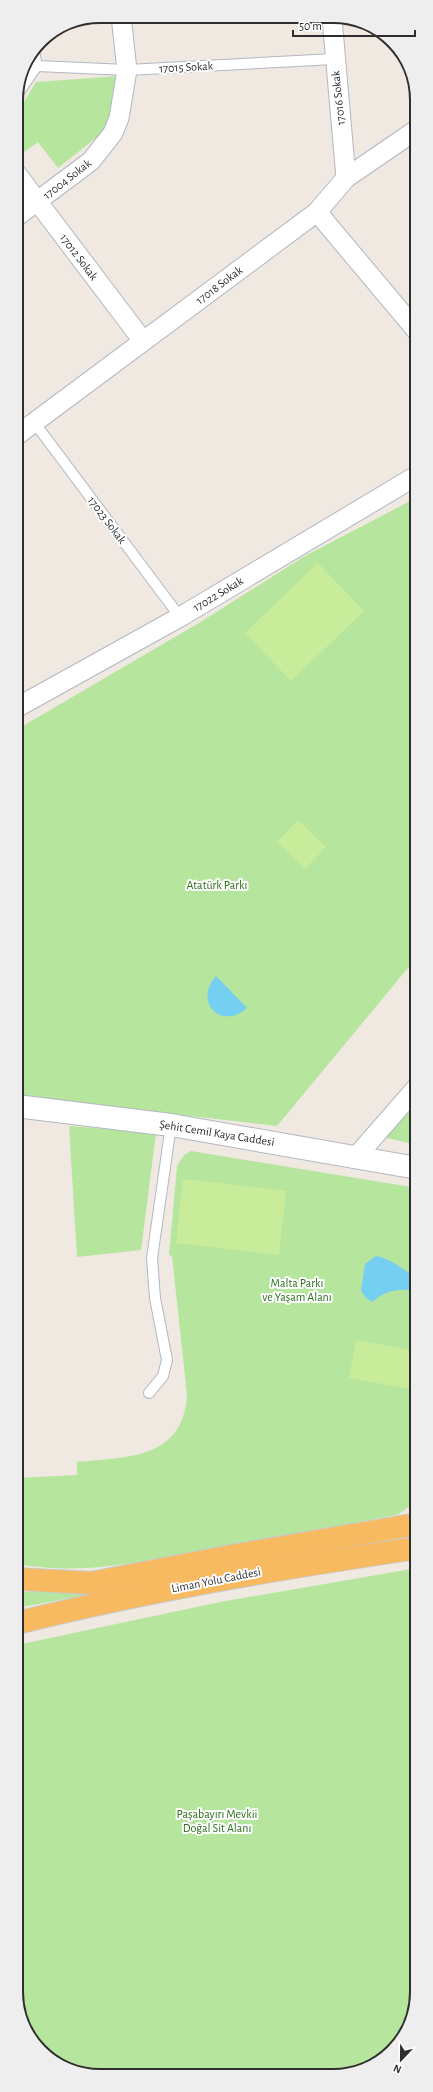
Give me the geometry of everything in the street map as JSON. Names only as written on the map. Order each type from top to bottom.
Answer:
[{"type":"highway","name":"Liman Yolu Caddesi","points":[[23,1579],[91,1583],[231,1556],[410,1525]]},
{"type":"highway","name":"Liman Yolu Caddesi","points":[[23,1621],[104,1601],[267,1571],[410,1549]]},
{"type":"street","name":"17004 Sokak","points":[[23,213],[91,162],[114,133],[119,118],[127,70],[122,23]]},
{"type":"street","name":"17016 Sokak","points":[[332,23],[334,59],[346,178]]},
{"type":"street","name":"17018 Sokak","points":[[23,431],[317,212],[346,178],[410,134]]},
{"type":"street","name":"17012 Sokak","points":[[23,182],[143,341]]},
{"type":"street","points":[[317,212],[410,323]]},
{"type":"street","name":"17022 Sokak","points":[[23,704],[180,617],[410,480]]},
{"type":"street","points":[[356,1156],[410,1095]]},
{"type":"street","name":"Şehit Cemil Kaya Caddesi","points":[[23,1107],[171,1125],[356,1156],[410,1167]]},
{"type":"lane","points":[[24,84],[37,66],[35,58]]},
{"type":"lane","name":"17015 Sokak","points":[[37,66],[127,70],[334,59]]},
{"type":"lane","name":"17023 Sokak","points":[[34,422],[180,617]]},
{"type":"lane","points":[[149,1393],[163,1376],[167,1360],[155,1298],[152,1258],[171,1125]]},
{"type":"green space","points":[[120,76],[117,104],[102,133],[58,168],[38,142],[23,153],[23,103],[36,82]]},
{"type":"green space","name":"Atatürk Parkı","points":[[410,501],[410,965],[277,1126],[23,1097],[23,726],[199,623],[305,556]]},
{"type":"green space","points":[[318,563],[364,611],[291,681],[245,633]]},
{"type":"green space","points":[[298,820],[326,847],[305,869],[277,842]]},
{"type":"green space","points":[[410,1106],[410,1143],[383,1137]]},
{"type":"green space","points":[[69,1126],[156,1133],[141,1250],[77,1257]]},
{"type":"green space","name":"Malta Parkı ve Yaşam Alanı","points":[[191,1151],[410,1187],[410,1506],[396,1515],[114,1566],[66,1568],[23,1565],[23,1478],[77,1475],[77,1462],[114,1459],[149,1451],[163,1443],[175,1432],[183,1416],[187,1395],[172,1256],[169,1255],[177,1166],[184,1155]]},
{"type":"green space","points":[[183,1179],[286,1191],[279,1255],[176,1243]]},
{"type":"green space","points":[[356,1340],[410,1350],[410,1389],[349,1378]]},
{"type":"green space","name":"Paşabayırı Mevkii Doğal Sit Alanı","points":[[410,1569],[410,1997],[409,2007],[402,2026],[393,2040],[381,2040],[380,2053],[357,2065],[333,2069],[100,2069],[85,2068],[66,2061],[53,2053],[42,2043],[29,2021],[23,1992],[23,1644],[220,1602]]},
{"type":"green space","points":[[93,1591],[92,1594],[23,1607],[23,1592]]},
{"type":"water","points":[[216,976],[247,1008],[237,1014],[228,1016],[220,1015],[213,1010],[209,1004],[207,995]]},
{"type":"water","points":[[376,1256],[386,1259],[410,1273],[410,1290],[399,1290],[388,1292],[372,1302],[366,1298],[361,1291],[365,1264]]}]
